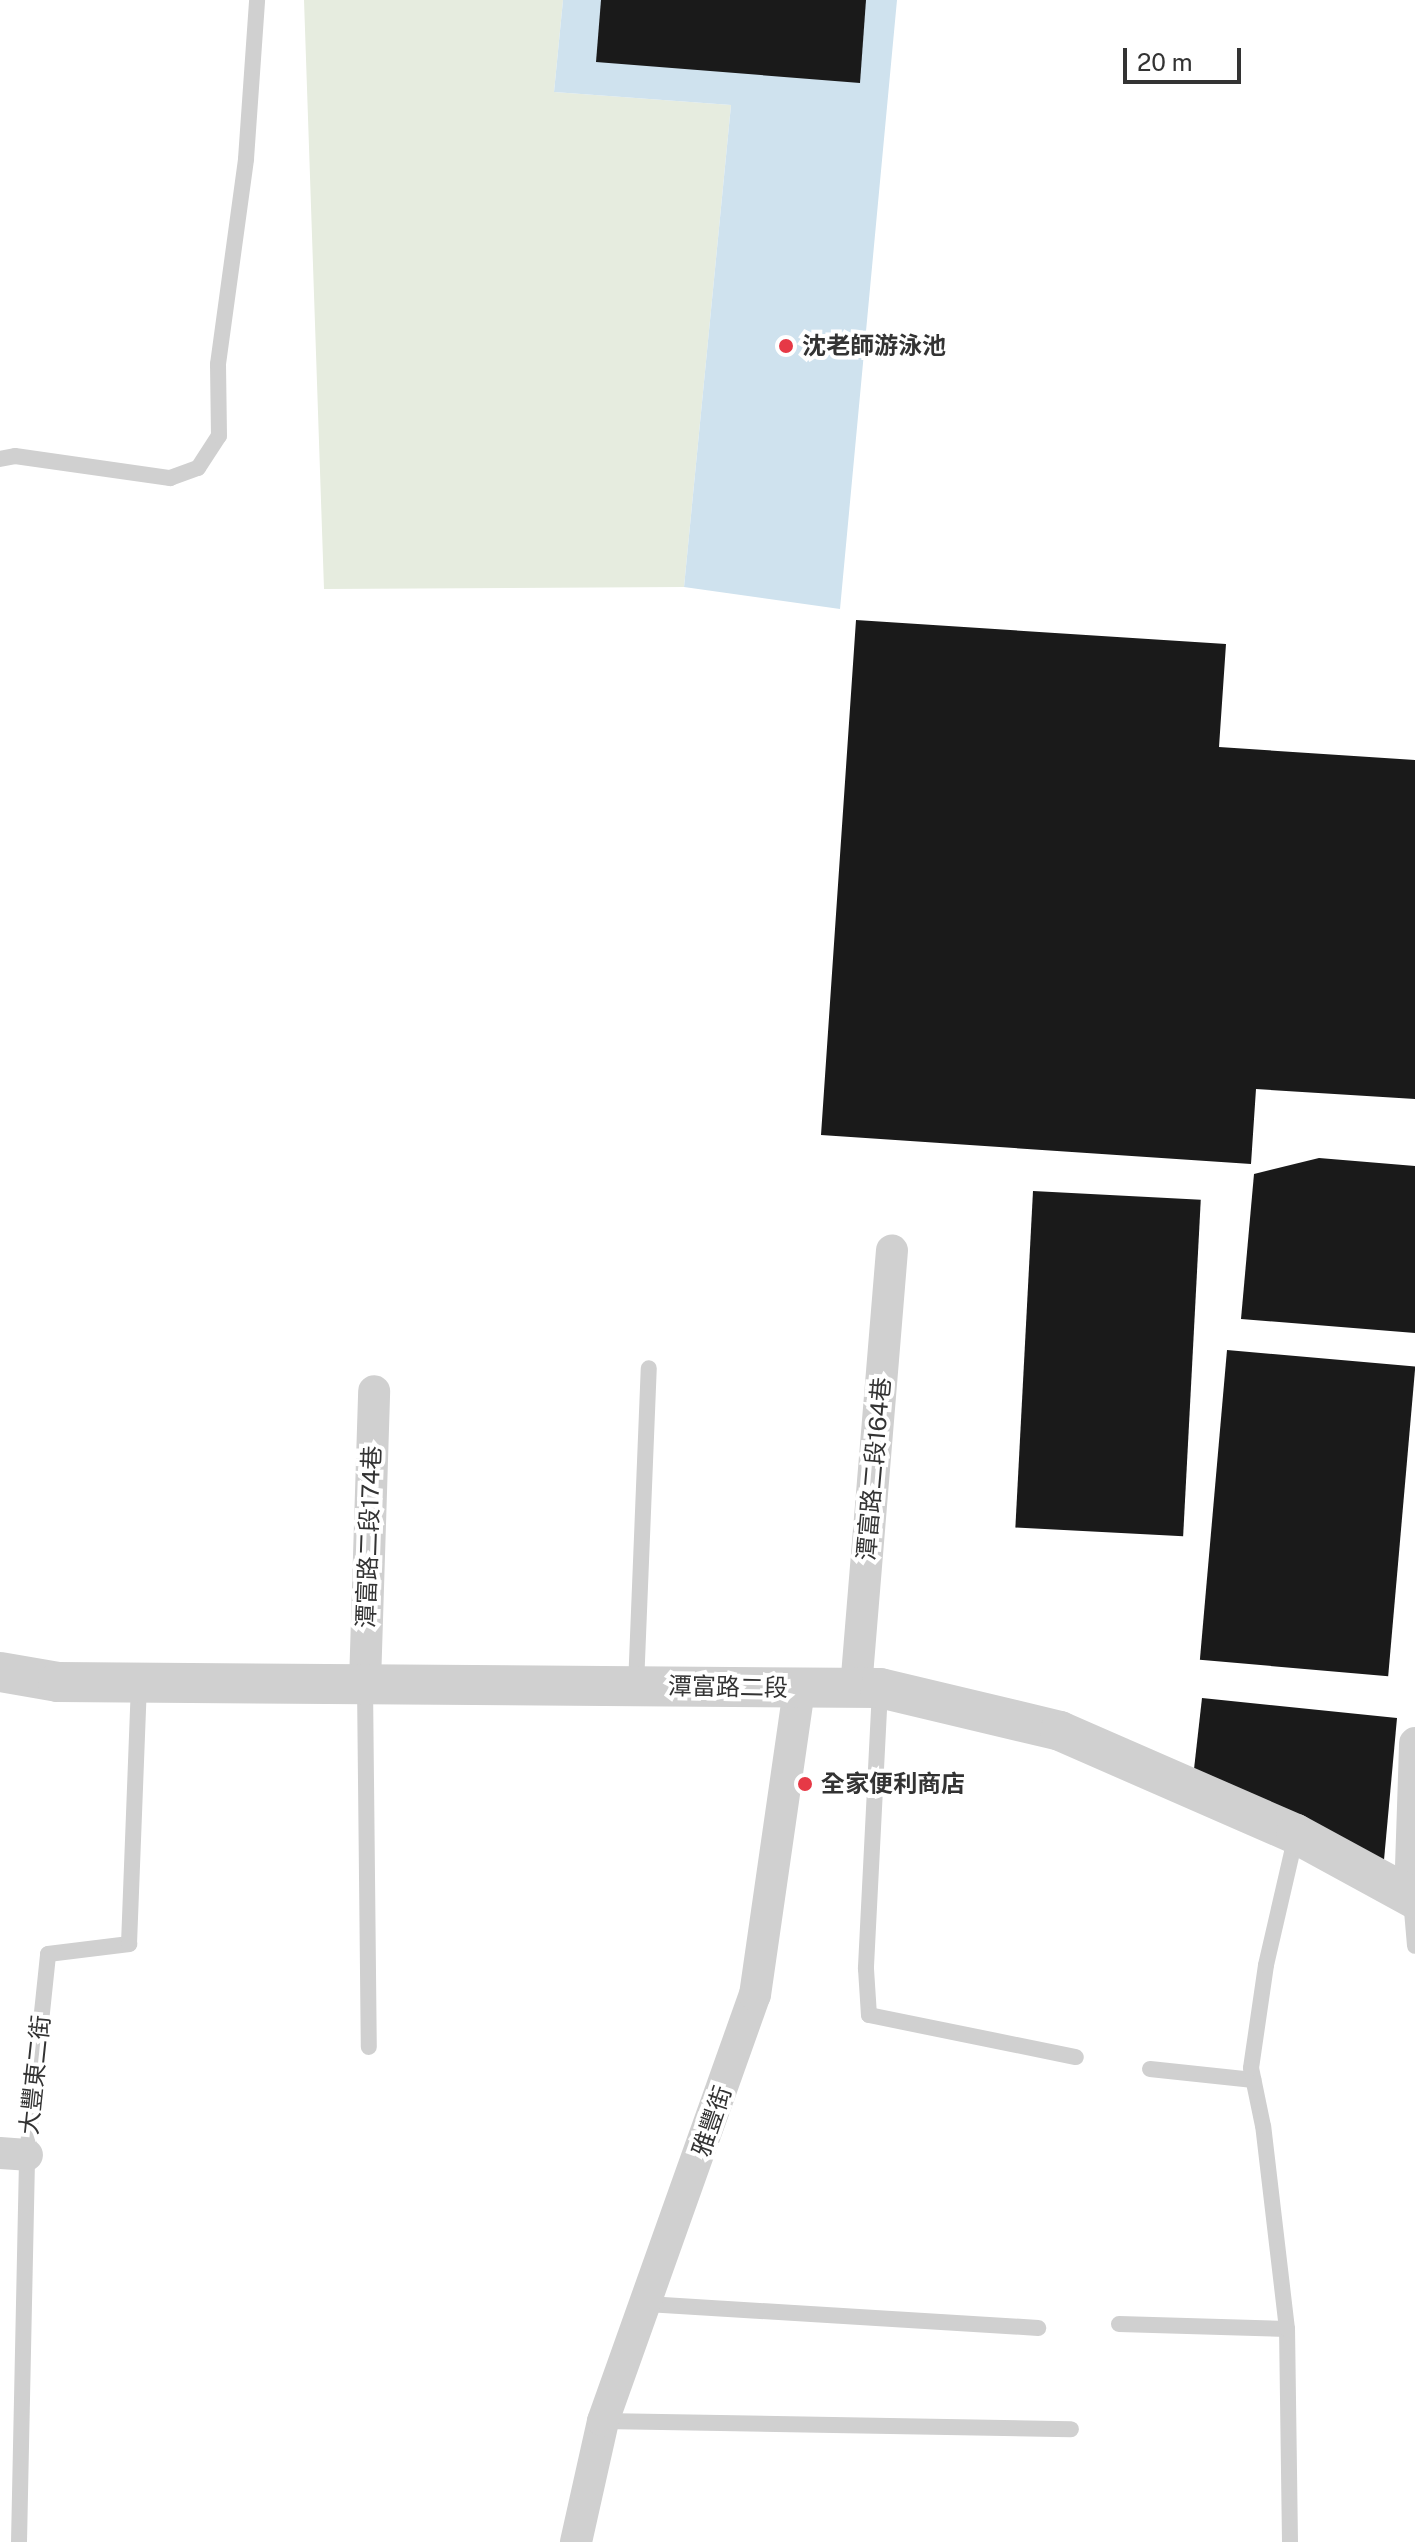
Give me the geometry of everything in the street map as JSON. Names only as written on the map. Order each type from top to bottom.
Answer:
[{"type":"street","name":"潭富路二段164巷","points":[[868,1688],[892,1250]]},
{"type":"street","name":"潭富路二段174巷","points":[[365,1683],[374,1391]]},
{"type":"street","name":"潭富路二段","points":[[0,1672],[58,1682],[139,1680],[868,1688],[1060,1731],[1296,1834],[1413,1898]]},
{"type":"street","name":"雅豐街","points":[[576,2542],[603,2421],[755,1995],[799,1688]]},
{"type":"street","points":[[1413,1898],[1415,1743]]},
{"type":"lane","points":[[0,459],[15,456],[170,478],[198,468],[219,436],[218,364],[246,159],[257,0]]},
{"type":"lane","points":[[636,1686],[649,1368]]},
{"type":"lane","name":"大豐東二街","points":[[19,2542],[13,2154],[48,1954],[129,1944],[139,1680]]},
{"type":"lane","points":[[365,1683],[369,2047]]},
{"type":"lane","points":[[868,1688],[866,1969],[869,2015],[1076,2057]]},
{"type":"lane","points":[[1290,2542],[1287,2329],[1263,2126],[1251,2068],[1266,1965],[1296,1834]]},
{"type":"lane","points":[[1413,1898],[1415,1946]]},
{"type":"lane","points":[[1150,2069],[1253,2080]]},
{"type":"lane","points":[[647,2304],[1038,2328]]},
{"type":"lane","points":[[1119,2324],[1287,2329]]},
{"type":"lane","points":[[603,2421],[1071,2429]]},
{"type":"shaded area","points":[[304,0],[563,0],[554,92],[731,105],[684,587],[324,589]]},
{"type":"water","name":"沈老師游泳池","points":[[563,0],[897,0],[840,609],[684,587],[731,105],[554,92]]},
{"type":"building","points":[[601,0],[866,0],[860,83],[596,62]]},
{"type":"building","points":[[856,620],[1226,644],[1219,747],[1415,760],[1415,1099],[1256,1089],[1251,1164],[821,1135]]},
{"type":"building","points":[[1319,1158],[1415,1166],[1415,1333],[1241,1319],[1254,1174]]},
{"type":"building","points":[[1033,1191],[1201,1200],[1183,1536],[1015,1528]]},
{"type":"building","points":[[1227,1350],[1415,1366],[1388,1676],[1200,1660]]},
{"type":"building","points":[[1202,1698],[1397,1718],[1384,1860],[1192,1787]]},
{"type":"place","name":"沈老師游泳池","points":[[786,346]]},
{"type":"place","name":"全家便利商店","points":[[805,1784]]}]
